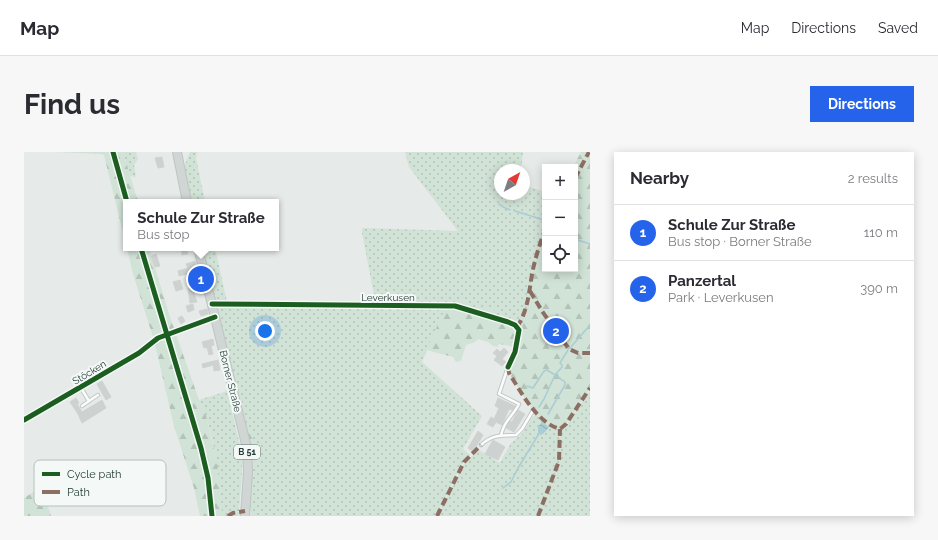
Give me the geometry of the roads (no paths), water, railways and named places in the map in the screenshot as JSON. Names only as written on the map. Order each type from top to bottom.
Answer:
[{"type":"main road","points":[[177,152],[186,199]]},
{"type":"main road","name":"Borner Straße","points":[[199,251],[247,448],[248,472],[245,516]]},
{"type":"street","name":"Leverkusen","points":[[212,304],[461,307],[508,322],[517,327],[519,330],[515,352],[508,367]]},
{"type":"street","points":[[170,333],[215,318]]},
{"type":"street","name":"Stöcken","points":[[24,420],[139,352],[161,337]]},
{"type":"lane","points":[[501,436],[502,429],[507,419],[513,414],[519,404],[499,394],[508,367]]},
{"type":"lane","points":[[81,387],[89,401]]},
{"type":"lane","points":[[82,406],[98,395]]},
{"type":"lane","points":[[482,445],[493,436],[516,435],[522,429],[534,409]]},
{"type":"water","points":[[542,422],[549,427],[541,435],[538,432],[538,427]]},
{"type":"waterway","points":[[499,204],[510,210]]},
{"type":"waterway","points":[[515,211],[542,219]]},
{"type":"waterway","points":[[578,240],[590,244]]},
{"type":"waterway","points":[[570,348],[590,325]]},
{"type":"waterway","points":[[548,414],[565,385],[565,382],[555,375],[562,367],[560,363],[568,350]]},
{"type":"waterway","points":[[527,386],[533,388],[544,371],[547,370],[555,375],[539,407]]},
{"type":"waterway","points":[[503,488],[511,482],[540,432]]},
{"type":"place","name":"Schule Zur Straße","points":[[201,279]]},
{"type":"place","name":"Panzertal","points":[[556,331]]}]
